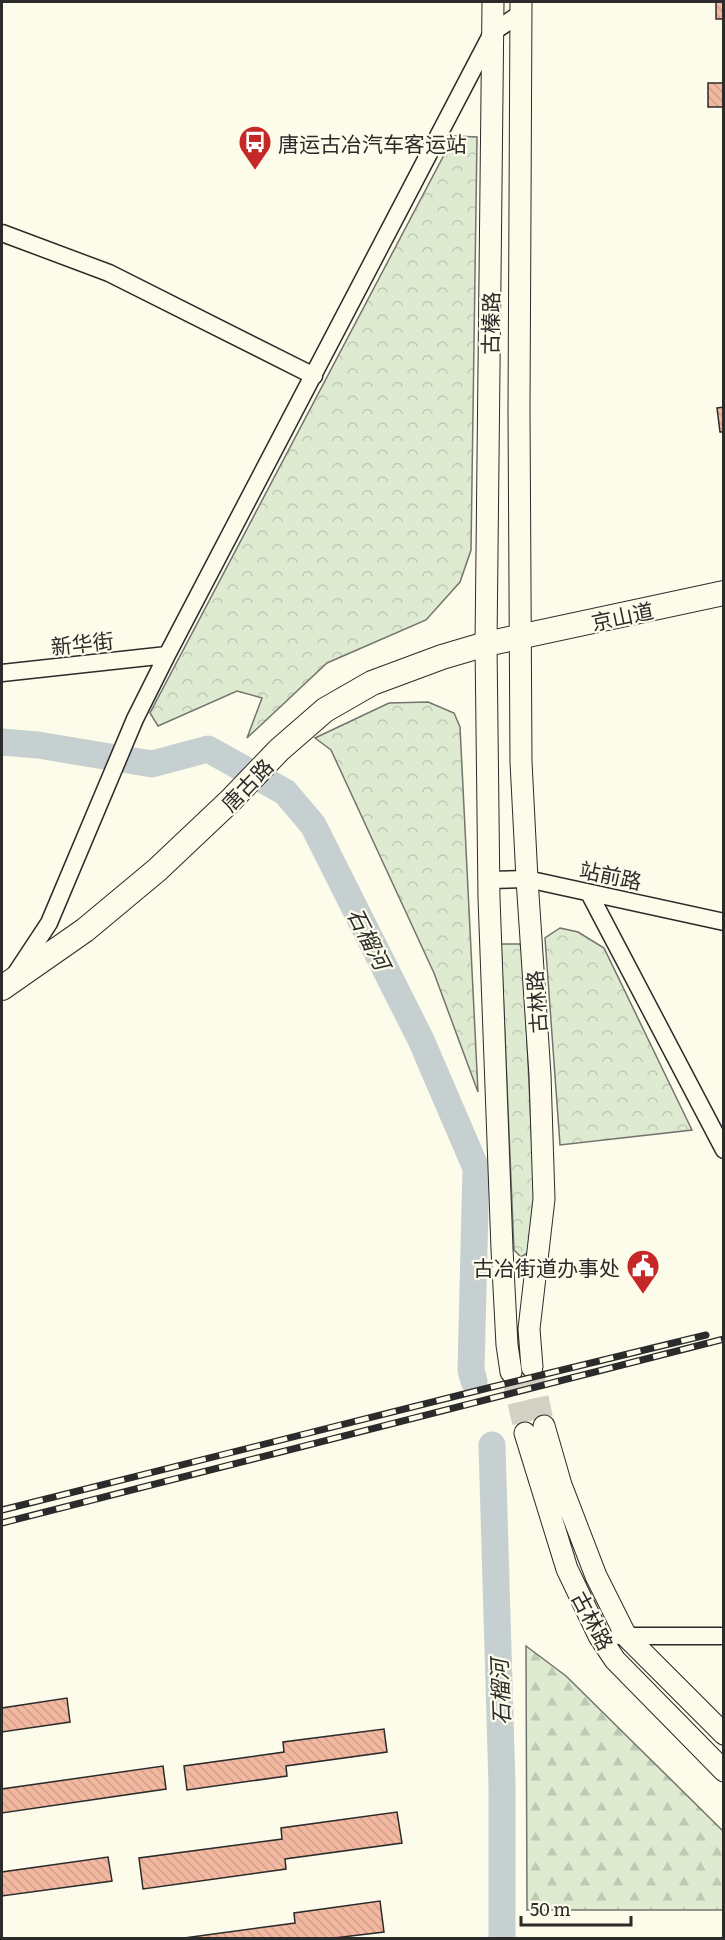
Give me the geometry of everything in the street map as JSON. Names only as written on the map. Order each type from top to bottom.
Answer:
[{"type":"highway","name":"京山道","points":[[521,637],[723,593]]},
{"type":"highway","name":"唐古路","points":[[5,986],[85,930],[157,870],[230,801],[279,750],[326,710],[372,684],[442,657],[486,644],[521,637]]},
{"type":"main road","name":"古榛路","points":[[486,644],[493,2]]},
{"type":"main road","name":"古榛路","points":[[521,7],[519,411],[521,637]]},
{"type":"main road","name":"古林路","points":[[486,644],[489,880],[502,1249],[507,1345],[522,1369],[544,1200],[540,1075],[521,762],[521,637]]},
{"type":"main road","name":"古林路","points":[[723,1734],[627,1636],[596,1576],[561,1485],[534,1429],[567,1569],[599,1636],[615,1660],[723,1771]]},
{"type":"street","points":[[5,986],[49,923],[135,719],[492,33],[521,7]]},
{"type":"street","points":[[2,233],[109,273],[314,376]]},
{"type":"street","name":"新华街","points":[[2,673],[167,655]]},
{"type":"street","name":"站前路","points":[[489,880],[527,879],[723,922]]},
{"type":"street","points":[[589,893],[723,1150]]},
{"type":"street","points":[[599,1636],[723,1636]]},
{"type":"green space","points":[[454,136],[477,137],[471,550],[460,582],[426,620],[327,663],[247,738],[262,698],[237,691],[158,726],[150,713]]},
{"type":"green space","points":[[428,702],[454,713],[460,727],[478,1092],[434,973],[331,750],[315,738],[389,703]]},
{"type":"green space","points":[[560,928],[578,932],[604,948],[692,1130],[560,1145],[545,938]]},
{"type":"green space","points":[[501,944],[520,944],[523,955],[535,1210],[529,1252],[521,1257],[514,1250]]},
{"type":"green space","points":[[526,1646],[566,1676],[723,1831],[723,1910],[527,1910]]},
{"type":"building","points":[[716,2],[724,2],[724,19],[716,19]]},
{"type":"building","points":[[708,83],[724,83],[724,107],[708,107]]},
{"type":"building","points":[[724,407],[724,432],[720,432],[717,408]]},
{"type":"building","points":[[67,1698],[70,1722],[2,1732],[2,1708]]},
{"type":"building","points":[[384,1729],[387,1752],[286,1766],[287,1776],[187,1790],[184,1766],[284,1752],[283,1742]]},
{"type":"building","points":[[163,1766],[166,1789],[2,1813],[2,1789]]},
{"type":"building","points":[[397,1812],[402,1843],[285,1859],[286,1869],[143,1889],[139,1858],[282,1839],[281,1828]]},
{"type":"building","points":[[108,1857],[112,1881],[2,1896],[2,1872]]},
{"type":"building","points":[[380,1901],[384,1932],[334,1938],[184,1938],[295,1923],[294,1913]]},
{"type":"waterway","name":"石榴河","points":[[2,742],[38,745],[152,764],[208,749],[285,792],[313,825],[421,1040],[476,1168],[471,1370],[474,1381]]},
{"type":"waterway","name":"石榴河","points":[[492,1445],[502,1786],[502,1938]]},
{"type":"tunnel","points":[[532,1367],[544,1426]]},
{"type":"tunnel","points":[[511,1372],[525,1433]]},
{"type":"railway","points":[[2,1510],[706,1335]]},
{"type":"railway","points":[[2,1523],[724,1339]]},
{"type":"place","name":"唐运古冶汽车客运站","points":[[255,171]]},
{"type":"place","name":"古冶街道办事处","points":[[643,1295]]}]
